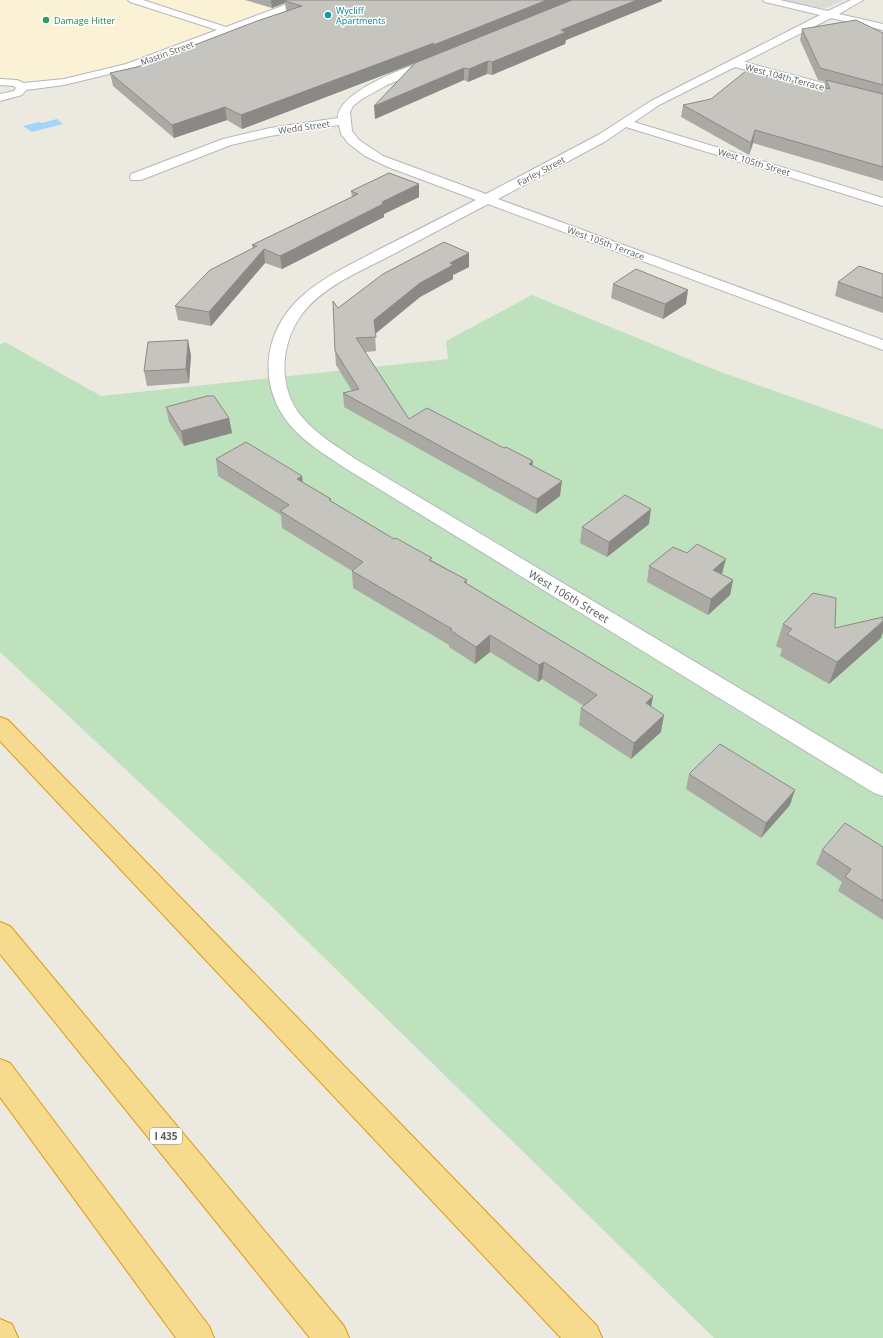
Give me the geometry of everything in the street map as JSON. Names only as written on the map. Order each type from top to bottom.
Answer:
[{"type":"highway","points":[[0,726],[585,1338]]},
{"type":"highway","name":"I 435","points":[[0,934],[332,1338]]},
{"type":"highway","points":[[0,1073],[197,1338]]},
{"type":"street","points":[[133,0],[227,30]]},
{"type":"street","name":"Mastin Street","points":[[22,87],[64,82],[130,66],[307,0]]},
{"type":"street","points":[[768,0],[883,27]]},
{"type":"street","name":"Farley Street","points":[[277,383],[275,362],[279,341],[290,319],[307,299],[340,276],[583,149],[655,104],[858,0]]},
{"type":"street","name":"Wedd Street","points":[[136,177],[163,168],[227,142],[286,129],[344,121],[344,113],[346,108],[361,94],[444,58]]},
{"type":"street","name":"West 104th Terrace","points":[[734,63],[883,103]]},
{"type":"street","points":[[0,82],[17,83],[22,87],[18,93],[0,98]]},
{"type":"street","name":"West 105th Terrace","points":[[344,121],[348,137],[356,145],[367,153],[392,164],[883,345]]},
{"type":"street","name":"West 105th Street","points":[[625,123],[883,202]]},
{"type":"street","name":"West 106th Street","points":[[277,383],[285,404],[295,420],[318,442],[346,461],[883,786]]},
{"type":"shaded area","points":[[0,0],[293,0],[124,64],[58,79],[0,83]]},
{"type":"shaded area","points":[[779,0],[844,0],[829,7],[822,8],[810,7]]},
{"type":"green space","points":[[532,295],[718,371],[883,429],[883,1338],[714,1338],[265,900],[0,652],[0,345],[5,342],[101,396],[448,359],[446,341]]},
{"type":"water","points":[[57,119],[63,124],[32,132],[23,126],[39,122],[42,123]]},
{"type":"building","points":[[547,0],[431,46],[434,43],[241,115],[225,107],[172,125],[110,73],[137,67],[257,21],[302,6],[285,1]]},
{"type":"building","points":[[572,0],[637,0],[561,30],[566,32],[492,62],[488,61],[469,69],[464,68],[374,106],[415,63]]},
{"type":"building","points":[[856,20],[883,33],[883,85],[820,68],[802,29]]},
{"type":"building","points":[[746,71],[830,89],[826,80],[883,94],[883,167],[755,130],[751,143],[683,105],[711,99]]},
{"type":"building","points":[[389,173],[419,184],[382,202],[383,204],[280,256],[264,249],[209,312],[175,306],[210,270],[257,246],[252,245],[358,194],[351,191]]},
{"type":"building","points":[[444,242],[469,253],[450,263],[453,265],[420,283],[374,320],[376,337],[356,338],[409,419],[427,408],[504,448],[506,447],[533,461],[529,464],[562,481],[537,499],[343,393],[359,389],[335,351],[333,301],[338,308],[383,274]]},
{"type":"building","points":[[859,266],[883,274],[883,298],[838,282]]},
{"type":"building","points":[[636,269],[688,290],[665,304],[613,284]]},
{"type":"building","points":[[188,340],[186,369],[144,371],[148,342]]},
{"type":"building","points":[[207,396],[214,396],[229,418],[181,431],[166,407]]},
{"type":"building","points":[[246,442],[302,476],[297,479],[331,499],[329,500],[394,539],[396,538],[432,558],[429,560],[467,580],[464,582],[653,696],[646,703],[664,715],[634,743],[581,708],[597,695],[544,662],[539,665],[490,635],[476,647],[450,630],[452,629],[352,571],[363,562],[280,511],[289,505],[216,459]]},
{"type":"building","points":[[625,495],[651,509],[609,542],[582,527]]},
{"type":"building","points":[[697,544],[726,559],[713,570],[733,580],[711,599],[649,566],[673,547],[687,553]]},
{"type":"building","points":[[813,593],[836,598],[835,628],[883,617],[883,621],[837,662],[787,634],[792,629],[783,624]]},
{"type":"building","points":[[720,744],[795,790],[766,823],[689,774]]},
{"type":"building","points":[[845,823],[883,847],[883,901],[845,877],[851,869],[822,850]]},
{"type":"place","name":"Wycliff Apartments","points":[[328,15]]},
{"type":"place","name":"Damage Hitter","points":[[46,20]]}]
